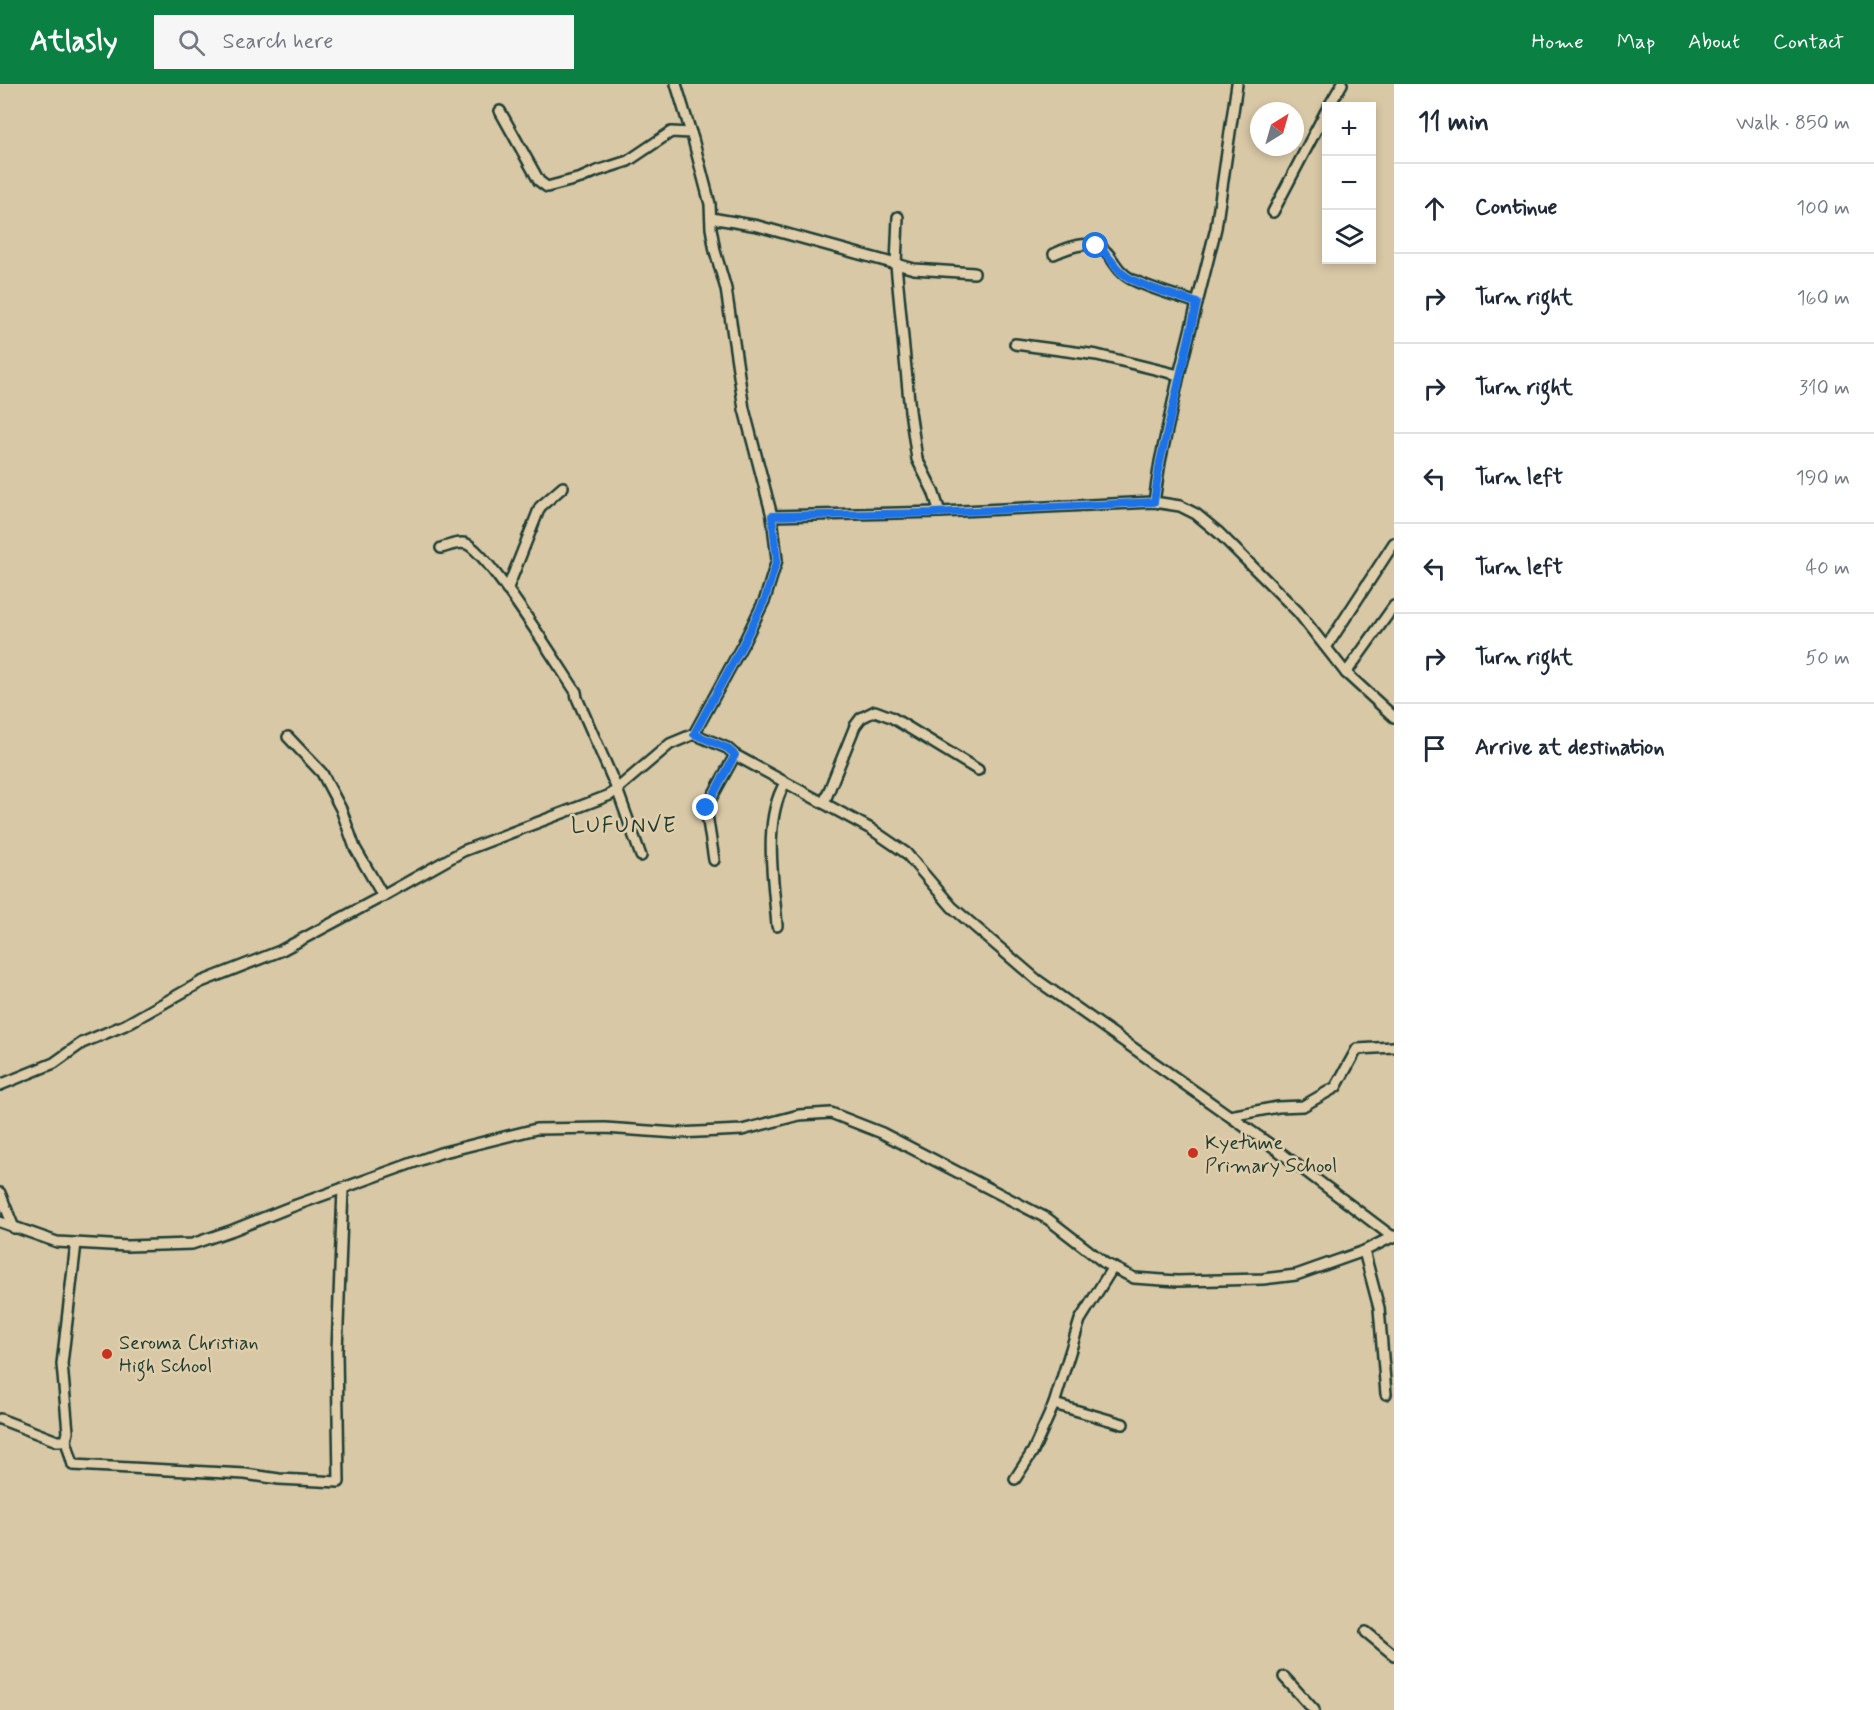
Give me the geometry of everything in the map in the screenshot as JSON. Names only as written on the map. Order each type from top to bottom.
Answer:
[{"type":"street","points":[[0,1085],[54,1063],[82,1043],[125,1025],[201,982],[280,951],[463,851],[610,795],[670,744],[694,734],[765,599],[777,560],[772,516],[744,409],[726,289],[711,228],[710,204],[676,84]]},
{"type":"street","points":[[1154,502],[1160,462],[1179,375],[1216,228],[1237,84]]},
{"type":"street","points":[[1331,102],[1342,84]]},
{"type":"street","points":[[500,111],[539,181],[547,187],[581,178],[628,161],[667,134],[691,133]]},
{"type":"street","points":[[1273,212],[1322,119]]},
{"type":"street","points":[[898,217],[896,265],[910,411],[917,459],[933,491],[940,512]]},
{"type":"street","points":[[711,218],[758,226],[896,265],[933,272],[974,273]]},
{"type":"street","points":[[1054,254],[1082,244],[1096,246],[1107,253],[1122,273],[1132,280],[1197,303]]},
{"type":"street","points":[[1015,344],[1097,355],[1179,375]]},
{"type":"street","points":[[507,590],[540,507],[563,487]]},
{"type":"street","points":[[772,516],[940,512],[1154,502],[1180,506],[1196,514],[1211,526],[1298,612],[1346,672],[1394,717]]},
{"type":"street","points":[[441,548],[460,542],[470,545],[480,555],[507,590],[576,692],[617,789],[641,856]]},
{"type":"street","points":[[1327,646],[1394,543]]},
{"type":"street","points":[[1346,672],[1394,606]]},
{"type":"street","points":[[824,803],[855,726],[861,718],[875,711],[891,717],[978,770]]},
{"type":"street","points":[[0,1222],[57,1242],[127,1246],[192,1244],[440,1153],[536,1129],[605,1128],[677,1133],[742,1130],[799,1115],[831,1113],[882,1133],[1048,1219],[1113,1267],[1134,1278],[1177,1281],[1263,1279],[1296,1275],[1364,1251],[1393,1237],[1272,1146],[1037,981],[952,907],[906,853],[871,829],[735,755],[727,748],[694,734]]},
{"type":"street","points":[[288,737],[322,773],[341,809],[355,848],[383,896]]},
{"type":"street","points":[[714,860],[706,808],[735,755]]},
{"type":"street","points":[[777,926],[772,823],[775,804],[785,783]]},
{"type":"street","points":[[1230,1116],[1278,1107],[1303,1106],[1336,1088],[1357,1049],[1394,1047]]},
{"type":"street","points":[[76,1243],[62,1364],[68,1432],[66,1441],[73,1465],[339,1482],[337,1352],[343,1188]]},
{"type":"street","points":[[0,1193],[14,1228]]},
{"type":"street","points":[[1364,1251],[1379,1308],[1386,1394]]},
{"type":"street","points":[[1015,1479],[1033,1451],[1054,1404],[1080,1320],[1113,1267]]},
{"type":"street","points":[[1054,1404],[1123,1424]]},
{"type":"street","points":[[0,1419],[57,1441],[66,1441]]},
{"type":"street","points":[[1366,1632],[1394,1655]]},
{"type":"street","points":[[1284,1677],[1314,1710]]},
{"type":"place","name":"Kyetume Primary School","points":[[1193,1153]]},
{"type":"place","name":"Seroma Christian High School","points":[[107,1354]]},
{"type":"district","name":"LUFUNVE","points":[[624,824]]},
{"type":"route","points":[[706,808],[735,755],[727,748],[694,734],[765,599],[777,560],[772,516],[933,513],[1154,502],[1160,462],[1197,303],[1132,280],[1122,273],[1107,253],[1096,246]]}]
